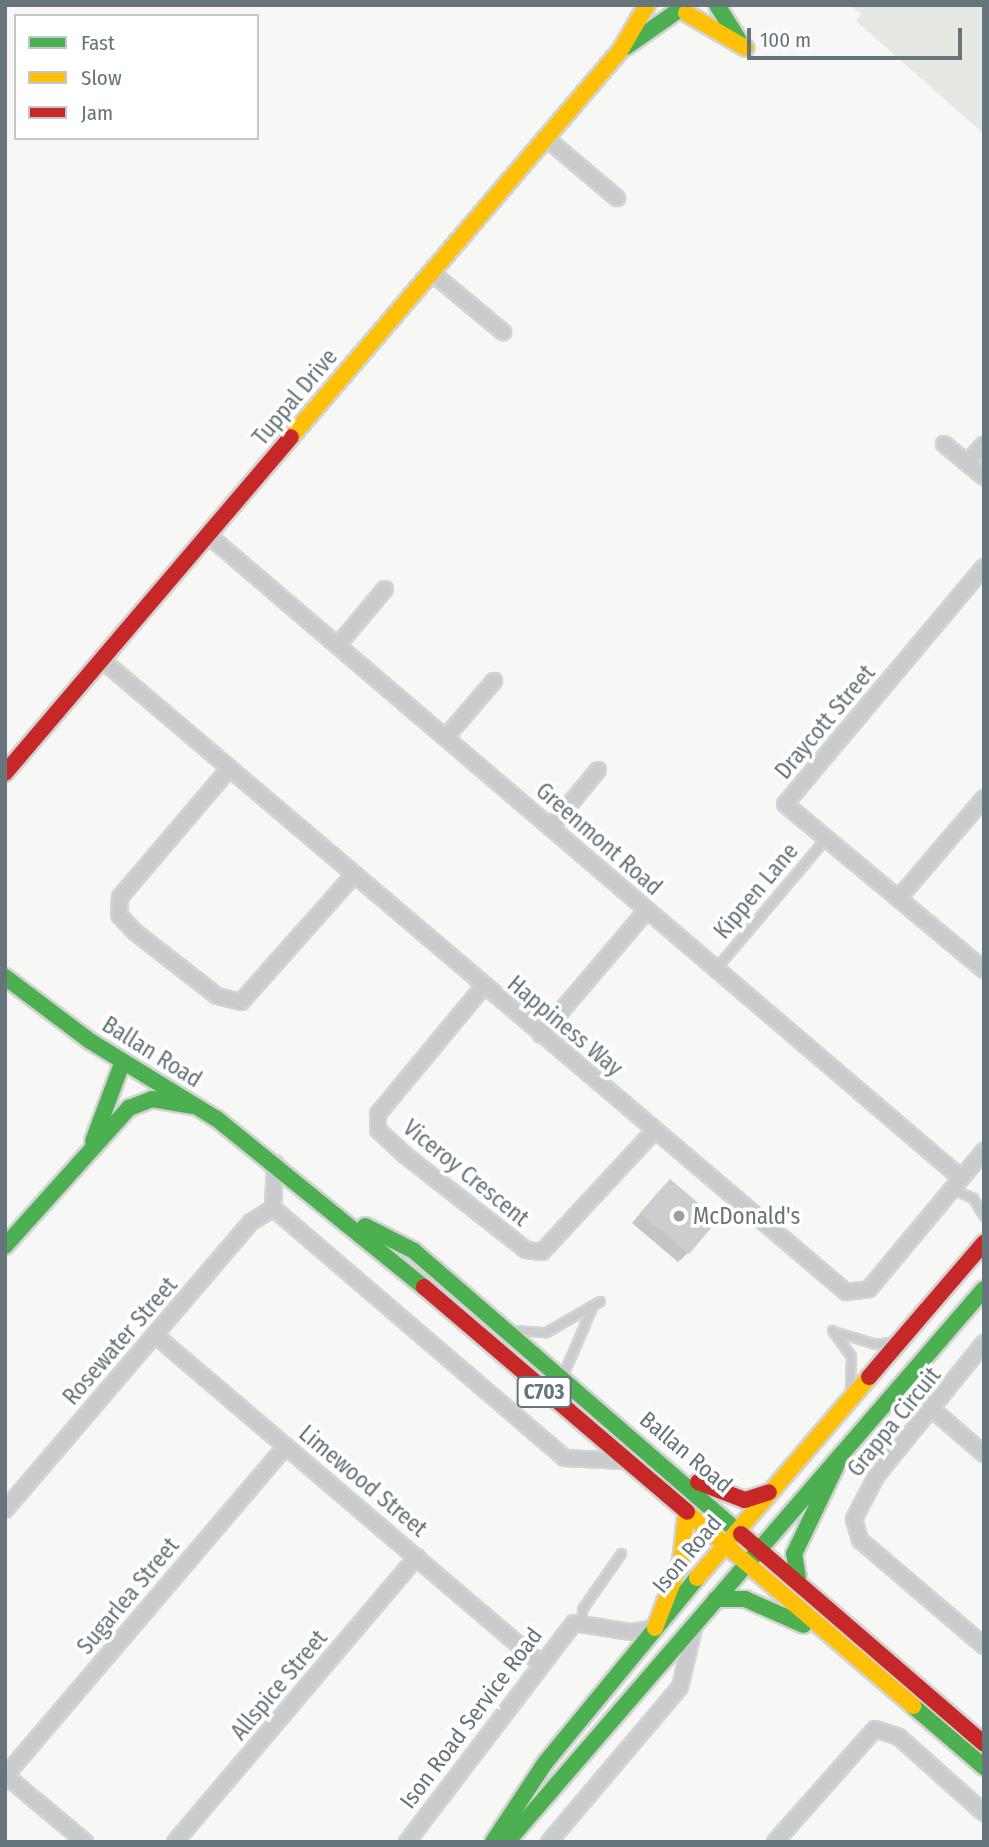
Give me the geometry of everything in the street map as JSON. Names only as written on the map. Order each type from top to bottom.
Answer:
[{"type":"main road","name":"Tuppal Drive","points":[[5,773],[620,51],[648,5]]},
{"type":"main road","name":"Tuppal Drive","points":[[620,51],[675,10],[701,5]]},
{"type":"main road","points":[[675,10],[744,46],[717,5]]},
{"type":"main road","name":"Ballan Road","points":[[5,977],[123,1061],[201,1109],[344,1218],[686,1516],[984,1767]]},
{"type":"main road","points":[[93,1142],[123,1061]]},
{"type":"main road","points":[[5,1246],[93,1142],[142,1100],[201,1109]]},
{"type":"main road","name":"Ballan Road","points":[[344,1218],[414,1251],[798,1578],[984,1744]]},
{"type":"main road","name":"Ison Road","points":[[493,1842],[545,1763],[655,1628],[738,1527],[983,1245]]},
{"type":"main road","points":[[507,1842],[984,1289]]},
{"type":"main road","points":[[798,1578],[794,1554],[841,1456]]},
{"type":"main road","points":[[668,1466],[736,1498],[752,1500],[769,1492]]},
{"type":"main road","points":[[655,1628],[681,1561],[686,1516]]},
{"type":"main road","points":[[716,1599],[745,1599],[834,1640]]},
{"type":"street","points":[[546,138],[617,198]]},
{"type":"street","points":[[431,272],[503,332]]},
{"type":"street","points":[[944,444],[984,477]]},
{"type":"street","points":[[967,463],[984,444]]},
{"type":"street","name":"Greenmont Road","points":[[208,535],[716,969],[956,1184]]},
{"type":"street","name":"Draycott Street","points":[[984,567],[785,804],[984,970]]},
{"type":"street","points":[[338,645],[385,589]]},
{"type":"street","name":"Happiness Way","points":[[101,659],[352,877],[834,1285],[854,1294],[869,1289],[984,1151]]},
{"type":"street","points":[[446,737],[494,681]]},
{"type":"street","points":[[229,769],[120,897],[119,915],[135,932],[217,996],[242,1002],[352,877]]},
{"type":"street","points":[[551,827],[598,770]]},
{"type":"street","points":[[899,898],[984,798]]},
{"type":"street","points":[[541,1035],[647,910]]},
{"type":"street","name":"Viceroy Crescent","points":[[483,987],[378,1114],[378,1130],[405,1155],[526,1250],[542,1252],[653,1132]]},
{"type":"street","points":[[273,1208],[275,1163]]},
{"type":"street","name":"Rosewater Street","points":[[5,1510],[11,1491],[155,1335],[251,1222],[273,1208]]},
{"type":"street","name":"Ballan Road","points":[[273,1208],[565,1458],[624,1461]]},
{"type":"street","name":"Limewood Street","points":[[155,1335],[540,1663]]},
{"type":"street","name":"Grappa Circuit","points":[[984,1343],[877,1475],[857,1511],[855,1530],[984,1646]]},
{"type":"street","points":[[932,1409],[984,1454]]},
{"type":"street","name":"Sugarlea Street","points":[[5,1775],[286,1446]]},
{"type":"street","name":"Allspice Street","points":[[175,1842],[417,1557]]},
{"type":"street","points":[[582,1621],[631,1632],[655,1628]]},
{"type":"street","name":"Ison Road Service Road","points":[[407,1842],[540,1663],[582,1621]]},
{"type":"street","points":[[549,1842],[680,1687],[695,1623]]},
{"type":"street","points":[[775,1842],[875,1729],[899,1737],[984,1812]]},
{"type":"street","points":[[5,1775],[85,1842]]},
{"type":"lane","name":"Kippen Lane","points":[[716,969],[826,838]]},
{"type":"lane","points":[[956,1184],[973,1198],[984,1216]]},
{"type":"lane","points":[[507,1330],[546,1332],[600,1301]]},
{"type":"lane","points":[[564,1379],[571,1346],[592,1306]]},
{"type":"lane","points":[[850,1398],[851,1356],[832,1330],[876,1344],[902,1337]]},
{"type":"lane","points":[[582,1621],[582,1609],[621,1553]]},
{"type":"shaded area","points":[[850,5],[984,5],[984,134],[856,21],[861,14]]},
{"type":"building","name":"McDonald's","points":[[670,1179],[718,1220],[689,1254],[640,1213]]},
{"type":"traffic: fast","points":[[717,5],[738,39]]},
{"type":"traffic: fast","points":[[626,47],[676,12]]},
{"type":"traffic: fast","points":[[5,977],[90,1041],[217,1119],[424,1287]]},
{"type":"traffic: fast","points":[[93,1141],[123,1061]]},
{"type":"traffic: fast","points":[[5,1246],[129,1108],[152,1099],[191,1106]]},
{"type":"traffic: fast","points":[[365,1226],[414,1251],[741,1534]]},
{"type":"traffic: fast","points":[[507,1842],[984,1289]]},
{"type":"traffic: fast","points":[[798,1578],[794,1554],[841,1456]]},
{"type":"traffic: fast","points":[[493,1842],[545,1763],[697,1578]]},
{"type":"traffic: fast","points":[[716,1599],[745,1599],[804,1625]]},
{"type":"traffic: fast","points":[[913,1706],[984,1767]]},
{"type":"traffic: slow","points":[[291,437],[620,51],[647,5]]},
{"type":"traffic: slow","points":[[686,13],[746,48]]},
{"type":"traffic: slow","points":[[697,1578],[869,1377]]},
{"type":"traffic: slow","points":[[687,1512],[913,1706]]},
{"type":"traffic: slow","points":[[655,1628],[681,1561],[686,1516]]},
{"type":"traffic: jam","points":[[5,773],[291,437]]},
{"type":"traffic: jam","points":[[869,1377],[984,1243]]},
{"type":"traffic: jam","points":[[424,1287],[687,1512]]},
{"type":"traffic: jam","points":[[698,1482],[745,1500],[769,1492]]},
{"type":"traffic: jam","points":[[741,1534],[984,1744]]},
{"type":"place","name":"McDonald's","points":[[679,1216]]}]
